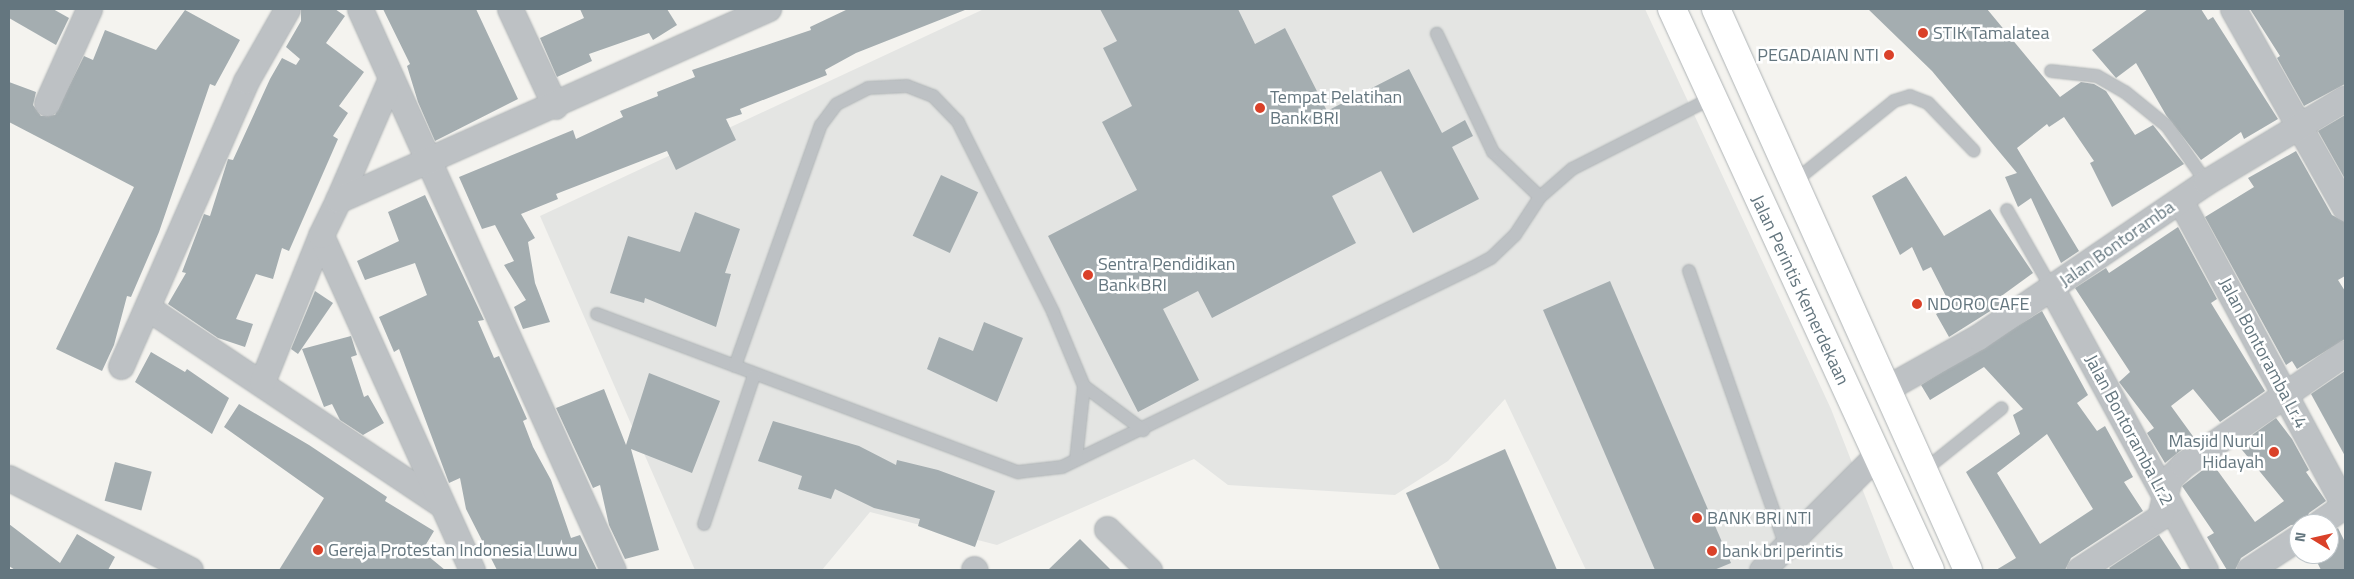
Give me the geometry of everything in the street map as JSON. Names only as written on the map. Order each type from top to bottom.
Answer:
[{"type":"highway","name":"Jalan Perintis Kemerdekaan","points":[[1672,9],[1710,99],[1930,570]]},
{"type":"highway","points":[[1716,9],[1802,176],[1922,472],[1968,570]]},
{"type":"street","points":[[47,103],[89,9]]},
{"type":"street","points":[[121,366],[246,82],[287,9]]},
{"type":"street","points":[[360,9],[613,570]]},
{"type":"street","points":[[510,9],[555,106]]},
{"type":"street","points":[[338,200],[555,106],[768,9]]},
{"type":"street","points":[[2233,9],[2345,208]]},
{"type":"street","points":[[262,382],[321,235],[391,78]]},
{"type":"street","name":"Jalan Bontoramba","points":[[1887,388],[2052,290],[2206,182],[2345,98]]},
{"type":"street","name":"Jalan Bontoramba Lr.4","points":[[2180,200],[2345,506]]},
{"type":"street","points":[[321,235],[439,503],[472,570]]},
{"type":"street","name":"Jalan Bontoramba Lr.2","points":[[2052,290],[2205,570]]},
{"type":"street","points":[[148,308],[262,382],[439,503]]},
{"type":"street","points":[[2079,570],[2150,526],[2160,516],[2169,479],[2183,465],[2283,392],[2345,353]]},
{"type":"street","points":[[1762,570],[1785,544],[1876,456]]},
{"type":"street","points":[[9,478],[190,570]]},
{"type":"street","points":[[2333,514],[2345,506]]},
{"type":"street","points":[[1107,529],[1149,570]]},
{"type":"street","points":[[2249,570],[2289,543]]},
{"type":"lane","points":[[1437,34],[1493,152],[1540,197]]},
{"type":"lane","points":[[2051,71],[2097,76],[2125,92],[2167,126],[2206,182]]},
{"type":"lane","points":[[735,366],[821,125],[837,104],[868,88],[891,85],[933,96],[958,122],[1084,386],[1143,430]]},
{"type":"lane","points":[[1802,176],[1837,150],[1894,101],[1910,96],[1928,103],[1974,151]]},
{"type":"lane","points":[[598,314],[754,375],[1018,472],[1046,471],[1076,460],[1143,430],[1491,258],[1515,235],[1540,197],[1572,169],[1710,99]]},
{"type":"lane","points":[[2007,210],[2052,290]]},
{"type":"lane","points":[[1689,271],[1785,544]]},
{"type":"lane","points":[[704,524],[754,375]]},
{"type":"lane","points":[[1076,460],[1084,386]]},
{"type":"lane","points":[[1922,472],[2002,408]]},
{"type":"shaded area","name":"Sentra Pendidikan Bank BRI","points":[[984,9],[1645,9],[1831,409],[1894,570],[1586,570],[1505,399],[1448,461],[1395,495],[1228,485],[1194,459],[997,545],[870,512],[822,570],[695,570],[540,216]]},
{"type":"building","points":[[9,9],[53,9],[69,18],[56,45],[9,18]]},
{"type":"building","points":[[301,9],[335,9],[345,16],[326,43],[364,72],[339,106],[348,113],[333,136],[338,139],[289,251],[282,248],[273,279],[256,274],[236,319],[253,324],[245,347],[218,338],[168,304],[186,273],[182,272],[204,214],[210,216],[228,159],[233,160],[270,79],[282,58],[296,65],[300,59],[286,47],[301,21]]},
{"type":"building","points":[[383,9],[476,9],[518,99],[435,141],[418,102],[407,66],[410,64]]},
{"type":"building","points":[[580,9],[667,9],[677,25],[653,40],[649,33],[589,54],[592,61],[557,77],[540,38],[584,18]]},
{"type":"building","points":[[848,9],[965,10],[856,53],[825,70],[827,75],[740,109],[742,114],[726,119],[736,140],[676,170],[667,151],[556,194],[558,199],[521,214],[535,238],[528,242],[535,283],[550,322],[523,329],[514,307],[526,300],[504,265],[514,261],[495,225],[482,229],[459,177],[573,130],[576,139],[623,117],[620,111],[658,96],[657,92],[695,77],[692,70],[811,30],[810,27]]},
{"type":"building","name":"Tempat Pelatihan Bank BRI","points":[[1100,9],[1238,9],[1255,44],[1285,28],[1327,111],[1409,69],[1442,133],[1465,120],[1473,136],[1452,147],[1479,199],[1413,233],[1381,171],[1332,196],[1356,243],[1212,318],[1198,291],[1163,309],[1199,380],[1138,412],[1048,236],[1137,190],[1102,122],[1132,106],[1103,48],[1117,41]]},
{"type":"building","points":[[1868,9],[1987,9],[2060,97],[2081,82],[2094,84],[2106,91],[2135,135],[2153,125],[2184,164],[2112,207],[2090,163],[2094,161],[2064,117],[2049,127],[2047,124],[2017,148],[2079,251],[2061,263],[2031,198],[2018,207],[2005,177],[2017,173],[1932,71]]},
{"type":"building","points":[[2148,9],[2201,9],[2208,20],[2213,17],[2278,119],[2244,139],[2241,132],[2201,160],[2166,115],[2136,63],[2116,78],[2092,50]]},
{"type":"building","points":[[2250,9],[2345,9],[2345,84],[2304,106],[2277,58],[2280,56]]},
{"type":"building","points":[[185,10],[240,40],[215,86],[210,84],[159,232],[131,297],[127,296],[114,345],[102,371],[56,349],[134,187],[9,122],[9,82],[36,92],[33,105],[41,116],[55,115],[84,56],[93,60],[105,30],[156,50]]},
{"type":"building","points":[[2345,115],[2345,179],[2318,131]]},
{"type":"building","points":[[2296,151],[2332,215],[2345,222],[2345,276],[2338,280],[2345,291],[2345,339],[2297,369],[2292,361],[2286,365],[2205,217],[2254,187],[2248,178]]},
{"type":"building","points":[[941,175],[978,192],[950,253],[913,236]]},
{"type":"building","points":[[1906,176],[1944,236],[1990,209],[2033,273],[2000,297],[2003,303],[1949,337],[1936,314],[1951,306],[1931,267],[1923,271],[1912,247],[1900,255],[1872,196]]},
{"type":"building","points":[[425,195],[484,320],[478,321],[494,358],[499,356],[527,419],[523,421],[533,447],[551,480],[571,538],[580,535],[597,570],[497,570],[466,509],[460,478],[449,483],[399,349],[394,352],[379,317],[427,295],[415,263],[365,280],[357,261],[399,241],[388,212]]},
{"type":"building","points":[[695,212],[740,229],[725,273],[731,274],[716,327],[645,298],[644,303],[610,293],[628,236],[680,252]]},
{"type":"building","points":[[2178,227],[2217,299],[2211,303],[2265,391],[2220,422],[2193,389],[2171,406],[2195,439],[2165,463],[2147,433],[2154,428],[2119,382],[2130,372],[2075,288],[2106,268],[2109,273]]},
{"type":"building","points":[[1610,281],[1731,563],[1714,570],[1655,570],[1543,310]]},
{"type":"building","points":[[315,291],[333,303],[298,354],[291,349]]},
{"type":"building","points":[[2042,311],[2088,395],[2077,403],[2097,431],[2105,426],[2133,477],[2124,482],[2143,511],[2071,558],[2065,570],[1996,570],[2016,558],[1966,472],[2020,434],[2013,415],[2023,409],[1984,367],[1930,400],[1921,385]],"holes":[[[2047,434],[2093,509],[2040,544],[1997,473]]]},
{"type":"building","points":[[984,322],[1023,338],[997,402],[927,369],[939,337],[973,351]]},
{"type":"building","points":[[351,336],[357,355],[351,357],[364,397],[368,395],[384,423],[363,435],[340,420],[332,404],[324,407],[302,349]]},
{"type":"building","points":[[151,352],[185,372],[187,369],[229,398],[212,434],[135,382]]},
{"type":"building","points":[[2345,371],[2345,456],[2311,394]]},
{"type":"building","points":[[649,373],[720,401],[692,473],[631,449],[659,550],[625,559],[609,525],[600,485],[593,488],[556,408],[604,389],[626,445]]},
{"type":"building","points":[[239,404],[309,445],[387,497],[385,501],[434,531],[422,551],[445,570],[279,570],[324,498],[224,427]]},
{"type":"building","points":[[2276,418],[2292,439],[2309,470],[2306,472],[2326,501],[2309,514],[2289,514],[2289,526],[2241,558],[2235,570],[2227,570],[2207,537],[2214,533],[2182,486],[2212,463],[2255,522],[2284,501],[2238,445]]},
{"type":"building","points":[[773,421],[859,446],[896,465],[897,460],[938,470],[995,491],[975,547],[918,526],[920,519],[874,508],[835,489],[831,499],[798,489],[802,476],[758,461]]},
{"type":"building","points":[[1505,449],[1557,570],[1440,570],[1406,493]]},
{"type":"building","points":[[115,462],[152,472],[141,510],[105,501]]},
{"type":"building","points":[[9,524],[60,563],[77,534],[115,557],[108,570],[15,570],[9,566]]},
{"type":"building","points":[[2339,530],[2345,542],[2345,570],[2321,570],[2318,564],[2339,564]]},
{"type":"building","points":[[2159,535],[2182,570],[2111,570],[2109,568]]},
{"type":"building","points":[[1080,539],[1111,570],[1048,570]]},
{"type":"place","name":"STIK Tamalatea","points":[[1923,33]]},
{"type":"place","name":"PEGADAIAN NTI","points":[[1889,55]]},
{"type":"place","name":"Tempat Pelatihan Bank BRI","points":[[1260,108]]},
{"type":"place","name":"Sentra Pendidikan Bank BRI","points":[[1088,275]]},
{"type":"place","name":"NDORO CAFE","points":[[1917,304]]},
{"type":"place","name":"Masjid Nurul Hidayah","points":[[2274,452]]},
{"type":"place","name":"BANK BRI NTI","points":[[1697,518]]},
{"type":"place","name":"Gereja Protestan Indonesia Luwu","points":[[318,550]]},
{"type":"place","name":"bank bri perintis","points":[[1712,551]]}]
